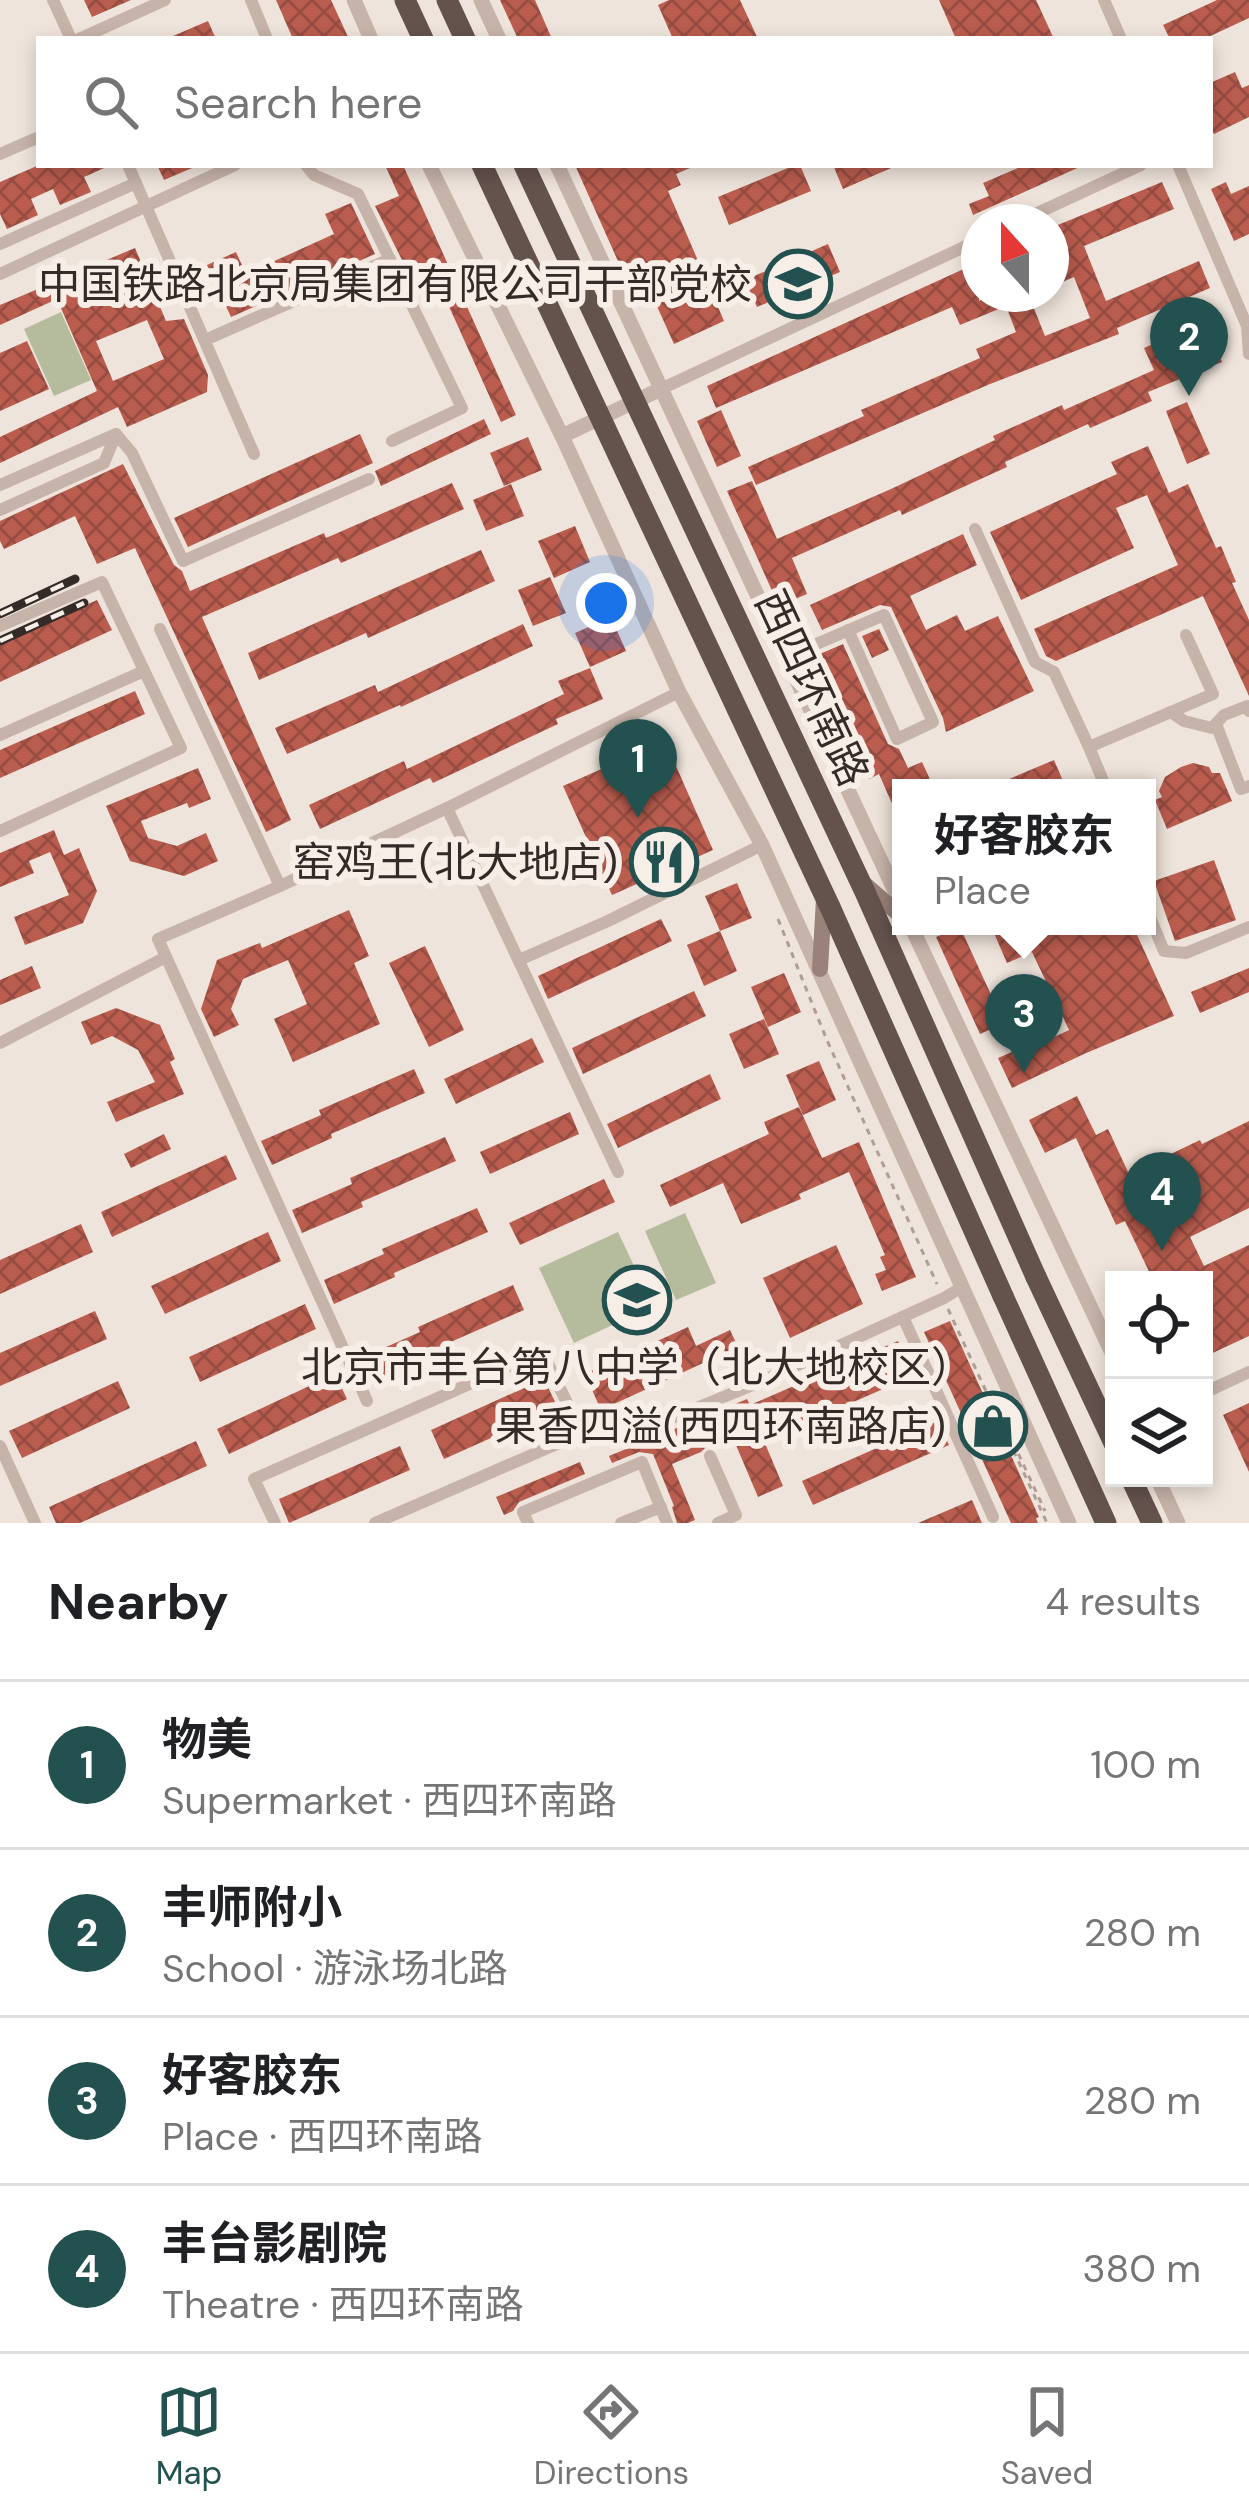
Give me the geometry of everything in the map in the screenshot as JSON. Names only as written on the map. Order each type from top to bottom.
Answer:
[{"type":"highway","points":[[405,0],[422,36]]},
{"type":"highway","points":[[447,0],[464,36]]},
{"type":"highway","name":"西四环南路","points":[[483,168],[830,907],[1106,1523]]},
{"type":"highway","name":"西四环南路","points":[[525,168],[865,892],[1105,1424]]},
{"type":"highway","points":[[1135,1487],[1152,1523]]},
{"type":"main road","name":"西四环南路","points":[[483,168],[825,895],[820,970]]},
{"type":"main road","name":"西四环南路","points":[[640,411],[860,880],[892,908]]},
{"type":"street","points":[[53,0],[73,36]]},
{"type":"street","points":[[82,36],[165,0]]},
{"type":"street","points":[[251,0],[266,36]]},
{"type":"street","points":[[354,0],[369,36]]},
{"type":"street","points":[[481,0],[498,36]]},
{"type":"street","points":[[1104,0],[1120,36]]},
{"type":"street","points":[[0,154],[36,138]]},
{"type":"street","points":[[129,168],[254,454]]},
{"type":"street","points":[[0,274],[229,168]]},
{"type":"street","points":[[308,168],[314,176],[358,194],[462,408],[392,441]]},
{"type":"street","name":"西四环南路","points":[[430,168],[562,436],[679,692],[762,845],[1069,1523]]},
{"type":"street","name":"西四环南路","points":[[557,168],[892,885]]},
{"type":"street","points":[[1057,204],[1135,168]]},
{"type":"street","points":[[1179,168],[1248,326],[1249,354]]},
{"type":"street","points":[[0,244],[136,184]]},
{"type":"street","points":[[562,436],[600,417],[640,411],[661,389],[961,248]]},
{"type":"street","points":[[205,340],[390,259]]},
{"type":"street","points":[[116,434],[132,453],[183,561],[369,479]]},
{"type":"street","points":[[0,485],[116,434]]},
{"type":"street","points":[[0,510],[104,463],[116,434]]},
{"type":"street","points":[[975,529],[1036,662],[1054,672],[1102,779]]},
{"type":"street","points":[[0,626],[102,582],[181,748],[0,831]]},
{"type":"street","points":[[786,657],[848,630],[884,615],[933,722],[897,739],[848,630]]},
{"type":"street","points":[[160,629],[280,886]]},
{"type":"street","points":[[1088,747],[1213,694],[1186,635]]},
{"type":"street","points":[[0,736],[144,671]]},
{"type":"street","points":[[368,1401],[158,939],[447,808],[679,692]]},
{"type":"street","points":[[1171,712],[1184,721],[1212,728],[1224,715],[1247,706],[1249,711]]},
{"type":"street","points":[[1216,724],[1241,789],[1249,786]]},
{"type":"street","points":[[447,808],[619,1172]]},
{"type":"street","points":[[519,960],[762,845]]},
{"type":"street","points":[[1156,932],[1164,951],[1186,953],[1249,927]]},
{"type":"street","points":[[915,935],[1105,1338]]},
{"type":"street","points":[[0,1043],[166,957]]},
{"type":"street","points":[[655,1425],[962,1287]]},
{"type":"street","points":[[903,1317],[993,1517]]},
{"type":"street","points":[[274,1523],[254,1479],[542,1352],[582,1433],[375,1523]]},
{"type":"street","points":[[1213,1389],[1249,1372]]},
{"type":"street","points":[[0,1446],[35,1523]]},
{"type":"street","points":[[710,1456],[736,1516],[718,1523]]},
{"type":"street","points":[[527,1523],[523,1512],[642,1462],[667,1523]]},
{"type":"street","points":[[1161,1487],[1178,1523]]},
{"type":"street","points":[[621,1523],[661,1507]]},
{"type":"path","points":[[778,920],[826,1038],[1049,1523]]},
{"type":"path","points":[[1031,1480],[1049,1523]]},
{"type":"green space","points":[[61,312],[91,380],[54,396],[24,329]]},
{"type":"green space","points":[[685,1213],[716,1283],[676,1300],[645,1231]]},
{"type":"green space","points":[[618,1232],[653,1306],[574,1343],[539,1268]]},
{"type":"building","points":[[84,0],[131,0],[92,17]]},
{"type":"building","points":[[276,0],[331,0],[348,36],[292,36]]},
{"type":"building","points":[[500,0],[535,0],[551,36],[517,36]]},
{"type":"building","points":[[669,0],[740,0],[757,36],[672,36],[658,5]]},
{"type":"building","points":[[939,0],[1036,0],[1053,36],[955,36]]},
{"type":"building","points":[[1217,0],[1249,0],[1249,18],[1210,36],[1168,36],[1163,25]]},
{"type":"building","points":[[208,21],[215,36],[173,36]]},
{"type":"building","points":[[1235,72],[1242,88],[1249,85],[1249,117],[1214,134],[1213,132],[1213,82]]},
{"type":"building","points":[[36,166],[104,168],[84,177],[91,192],[60,205],[53,189],[31,199],[38,215],[7,229],[0,214],[0,182]]},
{"type":"building","points":[[158,168],[192,168],[164,180]]},
{"type":"building","points":[[386,168],[404,168],[516,415],[501,422],[429,262],[408,272],[375,206],[399,196]]},
{"type":"building","points":[[576,168],[690,168],[676,174],[681,185],[668,191],[724,321],[674,344],[646,282],[630,288]]},
{"type":"building","points":[[788,168],[801,168],[811,191],[729,225],[718,197]]},
{"type":"building","points":[[834,168],[891,168],[843,189]]},
{"type":"building","points":[[1018,168],[1077,168],[997,204],[969,204],[989,196],[983,183]]},
{"type":"building","points":[[1162,182],[1174,209],[1084,246],[1106,301],[1199,261],[1210,288],[1117,328],[1119,334],[756,485],[748,467],[980,358],[976,349],[1016,332],[1008,312],[1035,312],[1045,336],[1090,318],[1074,277],[1069,279],[1069,220]]},
{"type":"building","points":[[1226,182],[1231,194],[1249,186],[1249,234],[1234,241],[1211,189]]},
{"type":"building","points":[[351,203],[375,254],[231,317],[207,265],[236,252],[246,274],[334,234],[325,214]]},
{"type":"building","points":[[828,244],[840,272],[757,307],[745,280]]},
{"type":"building","points":[[135,248],[166,321],[184,319],[208,375],[207,392],[127,427],[118,407],[0,463],[0,437],[97,391],[57,299],[0,325],[0,305]],"holes":[[[147,320],[164,359],[113,381],[96,341]]]},
{"type":"building","points":[[961,270],[961,312],[991,312],[960,325],[952,307],[716,408],[707,386]]},
{"type":"building","points":[[1172,336],[1182,360],[1215,346],[1222,362],[1148,392],[1152,401],[1090,428],[1088,424],[902,515],[900,510],[792,558],[807,594],[779,606],[727,491],[752,481],[777,539],[1062,405],[1064,410],[1154,370],[1144,348]]},
{"type":"building","points":[[27,341],[49,389],[0,411],[0,353]]},
{"type":"building","points":[[1187,402],[1210,454],[1187,464],[1166,411]]},
{"type":"building","points":[[721,410],[741,456],[717,467],[697,421]]},
{"type":"building","points":[[484,419],[491,434],[381,486],[375,471]]},
{"type":"building","points":[[360,434],[373,463],[188,547],[174,518]]},
{"type":"building","points":[[528,437],[542,470],[504,486],[490,453]]},
{"type":"building","points":[[1148,446],[1169,493],[1188,484],[1236,582],[1232,583],[1249,620],[1249,696],[1203,596],[1056,661],[1046,656],[1034,629],[1178,565],[1147,495],[1116,508],[1134,548],[1021,600],[990,532],[1117,474],[1111,462]]},
{"type":"building","points":[[123,464],[190,591],[452,483],[464,509],[202,617],[291,820],[266,832],[135,548],[97,564],[75,516],[4,549],[0,541],[0,521]]},
{"type":"building","points":[[511,484],[524,516],[486,531],[473,500]]},
{"type":"building","points":[[575,526],[590,562],[554,578],[538,541]]},
{"type":"building","points":[[963,534],[977,565],[910,596],[926,630],[957,615],[965,631],[998,616],[1034,691],[946,732],[891,607],[880,605],[822,630],[810,605]]},
{"type":"building","points":[[481,550],[495,581],[259,680],[248,653]]},
{"type":"building","points":[[550,577],[566,613],[533,626],[518,590]]},
{"type":"building","points":[[97,600],[112,630],[0,682],[0,644]]},
{"type":"building","points":[[611,617],[626,651],[590,667],[575,633]]},
{"type":"building","points":[[523,624],[533,646],[287,754],[275,728],[375,685],[378,692]]},
{"type":"building","points":[[879,629],[889,650],[872,658],[862,636]]},
{"type":"building","points":[[843,644],[888,744],[899,749],[908,768],[922,762],[930,779],[892,779],[892,804],[879,774],[869,779],[813,657]]},
{"type":"building","points":[[590,668],[603,699],[433,783],[430,778],[320,829],[309,805],[404,761],[407,769],[564,694],[558,681]]},
{"type":"building","points":[[135,691],[145,714],[0,778],[0,750]]},
{"type":"building","points":[[665,741],[713,850],[612,895],[563,786]]},
{"type":"building","points":[[1054,760],[1062,779],[1009,779]]},
{"type":"building","points":[[1193,763],[1220,773],[1232,801],[1167,829],[1156,800],[1162,797],[1159,791],[1165,777]]},
{"type":"building","points":[[198,768],[211,799],[141,821],[148,838],[177,846],[206,833],[218,861],[184,876],[130,861],[106,806]]},
{"type":"building","points":[[54,830],[64,855],[79,848],[97,891],[83,923],[25,945],[14,917],[69,895],[50,852],[29,861],[34,873],[0,887],[0,853]]},
{"type":"building","points":[[1214,860],[1236,920],[1175,941],[1156,880]]},
{"type":"building","points":[[737,883],[752,918],[720,931],[705,896]]},
{"type":"building","points":[[349,910],[369,956],[354,963],[380,1024],[293,1062],[274,1019],[307,1004],[288,960],[243,979],[231,1009],[239,1025],[214,1037],[201,1009],[217,960],[260,943],[262,948]]},
{"type":"building","points":[[661,919],[672,941],[548,999],[538,976]]},
{"type":"building","points":[[720,931],[737,971],[704,986],[687,945]]},
{"type":"building","points":[[964,935],[1004,1023],[980,1034],[936,937]]},
{"type":"building","points":[[995,935],[1137,935],[1174,1016],[1012,1088],[998,1058],[1012,1052],[1014,1056],[1069,1030],[1032,952],[1007,963]]},
{"type":"building","points":[[425,946],[464,1030],[429,1047],[389,963]]},
{"type":"building","points":[[32,966],[41,988],[0,1005],[0,980]]},
{"type":"building","points":[[1249,968],[1249,992],[1200,1013],[1191,992]]},
{"type":"building","points":[[784,973],[801,1012],[768,1027],[751,987]]},
{"type":"building","points":[[694,991],[706,1016],[583,1074],[572,1048]]},
{"type":"building","points":[[116,1008],[160,1025],[184,1094],[116,1122],[107,1102],[155,1082],[138,1050],[112,1036],[91,1045],[81,1022]]},
{"type":"building","points":[[764,1019],[779,1054],[744,1069],[729,1034]]},
{"type":"building","points":[[532,1038],[544,1062],[456,1104],[444,1079]]},
{"type":"building","points":[[819,1061],[836,1100],[803,1115],[786,1075]]},
{"type":"building","points":[[414,1069],[425,1093],[272,1165],[261,1141]]},
{"type":"building","points":[[710,1074],[721,1099],[618,1148],[607,1124]]},
{"type":"building","points":[[1077,1096],[1096,1135],[1108,1129],[1129,1174],[1249,1121],[1249,1208],[1190,1237],[1204,1266],[1249,1245],[1249,1336],[1213,1353],[1213,1271],[1149,1271],[1125,1221],[1116,1225],[1076,1138],[1045,1153],[1029,1120]]},
{"type":"building","points":[[799,1107],[822,1158],[859,1142],[916,1277],[882,1291],[875,1274],[886,1270],[880,1257],[885,1255],[849,1172],[741,1224],[723,1183],[670,1207],[660,1185],[769,1134],[764,1122]]},
{"type":"building","points":[[570,1112],[579,1134],[490,1174],[480,1152]]},
{"type":"building","points":[[164,1134],[171,1149],[131,1168],[124,1154]]},
{"type":"building","points":[[445,1137],[456,1161],[302,1233],[292,1210],[352,1184],[350,1178]]},
{"type":"building","points":[[226,1155],[237,1179],[112,1237],[101,1212]]},
{"type":"building","points":[[604,1179],[615,1202],[520,1245],[509,1223]]},
{"type":"building","points":[[477,1208],[488,1232],[334,1304],[324,1280]]},
{"type":"building","points":[[81,1224],[93,1252],[0,1294],[0,1260]]},
{"type":"building","points":[[268,1232],[281,1261],[165,1314],[151,1286]]},
{"type":"building","points":[[836,1245],[863,1304],[790,1338],[763,1278]]},
{"type":"building","points":[[513,1285],[524,1310],[370,1382],[359,1359]]},
{"type":"building","points":[[305,1304],[316,1329],[200,1382],[189,1357]]},
{"type":"building","points":[[95,1311],[107,1339],[0,1386],[0,1353]]},
{"type":"building","points":[[950,1321],[1038,1523],[1011,1523],[924,1332]]},
{"type":"building","points":[[688,1327],[696,1346],[730,1330],[738,1347],[601,1410],[585,1374]]},
{"type":"building","points":[[898,1341],[913,1376],[764,1441],[783,1486],[758,1497],[733,1438],[672,1464],[695,1520],[688,1523],[677,1523],[653,1454],[639,1452],[612,1463],[609,1456],[747,1399],[750,1405]]},
{"type":"building","points":[[335,1374],[347,1399],[229,1454],[217,1429]]},
{"type":"building","points":[[544,1379],[558,1408],[444,1459],[431,1430]]},
{"type":"building","points":[[118,1381],[130,1408],[22,1458],[9,1431]]},
{"type":"building","points":[[1249,1403],[1249,1472],[1223,1415]]},
{"type":"building","points":[[938,1421],[949,1445],[813,1505],[802,1481]]},
{"type":"building","points":[[196,1441],[207,1466],[80,1523],[56,1523],[49,1507]]},
{"type":"building","points":[[400,1446],[410,1470],[289,1523],[279,1499]]},
{"type":"building","points":[[580,1462],[585,1474],[519,1502],[504,1515],[496,1497]]},
{"type":"building","points":[[972,1500],[982,1523],[918,1523]]},
{"type":"railway","points":[[0,614],[75,579]]},
{"type":"railway","points":[[0,641],[84,603]]},
{"type":"place","name":"中国铁路北京局集团有限公司干部党校","points":[[798,284]]},
{"type":"place","name":"丰师附小","points":[[1189,396]]},
{"type":"place","name":"物美","points":[[638,818]]},
{"type":"place","name":"窑鸡王(北大地店)","points":[[664,862]]},
{"type":"place","name":"好客胶东","points":[[1024,1073]]},
{"type":"place","name":"丰台影剧院","points":[[1162,1251]]},
{"type":"place","name":"北京市丰台第八中学（北大地校区）","points":[[637,1300]]},
{"type":"place","name":"果香四溢(西四环南路店)","points":[[993,1426]]}]
